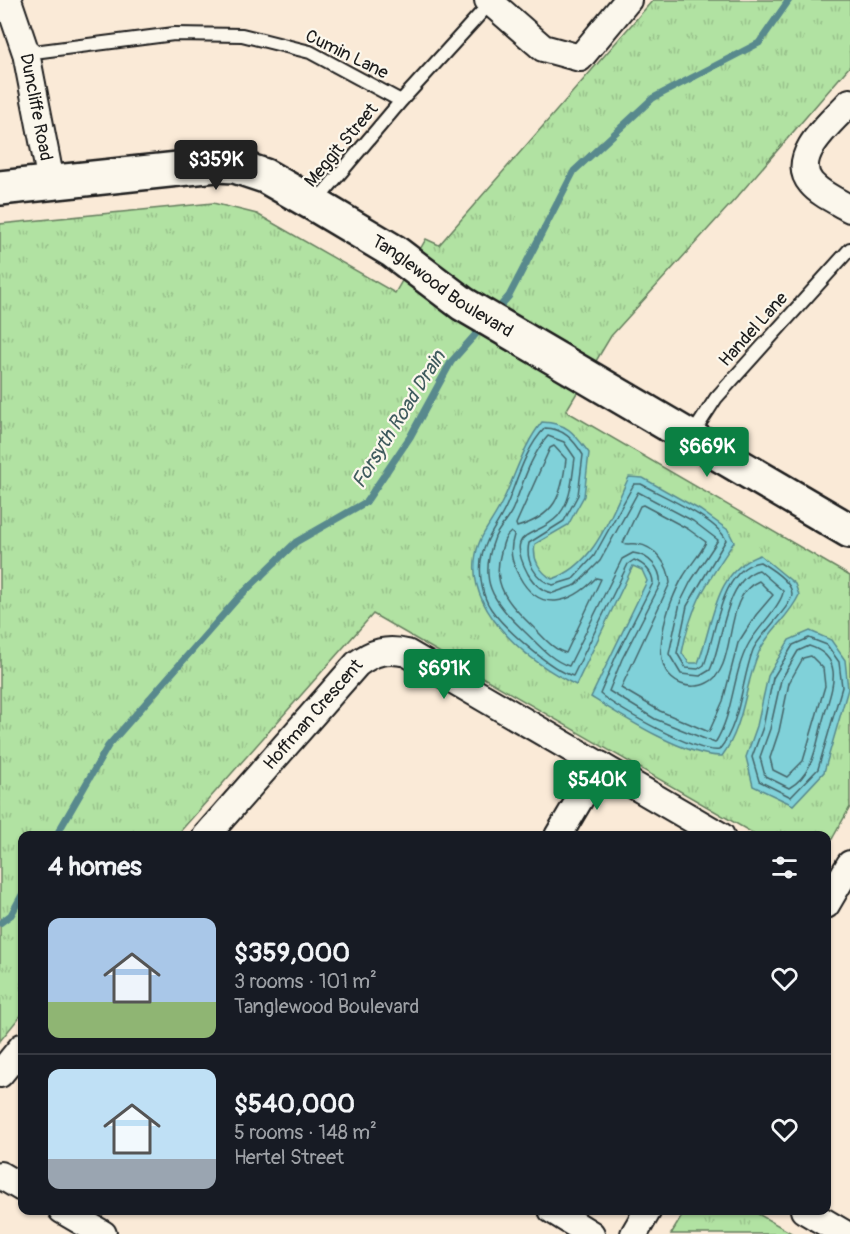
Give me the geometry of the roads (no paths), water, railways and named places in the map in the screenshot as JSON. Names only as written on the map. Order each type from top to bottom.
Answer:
[{"type":"street","name":"Duncliffe Road","points":[[8,0],[26,53],[51,182]]},
{"type":"street","points":[[490,1],[543,48],[580,58],[628,0]]},
{"type":"street","points":[[850,102],[813,144],[805,158],[805,173],[818,189],[850,209]]},
{"type":"street","name":"Tanglewood Boulevard","points":[[0,188],[216,165],[235,166],[265,176],[393,251],[464,304],[589,380],[850,531]]},
{"type":"street","name":"Hoffman Crescent","points":[[210,831],[357,664],[370,655],[395,650],[407,653],[712,831]]},
{"type":"street","points":[[561,831],[600,765]]},
{"type":"street","points":[[831,894],[850,864]]},
{"type":"street","points":[[0,1074],[18,1052]]},
{"type":"street","points":[[0,1175],[18,1186]]},
{"type":"street","points":[[71,1215],[103,1234]]},
{"type":"street","points":[[560,1215],[591,1234]]},
{"type":"street","points":[[634,1234],[645,1215]]},
{"type":"street","points":[[813,1215],[845,1234]]},
{"type":"lane","name":"Meggit Street","points":[[314,204],[490,1]]},
{"type":"lane","name":"Cumin Lane","points":[[26,53],[174,34],[242,35],[310,52],[401,101]]},
{"type":"lane","name":"Handel Lane","points":[[690,438],[716,398],[850,249]]},
{"type":"water","points":[[542,422],[558,424],[570,430],[589,453],[584,496],[568,525],[535,544],[534,550],[538,564],[552,579],[580,563],[591,551],[608,522],[629,477],[643,478],[700,510],[728,530],[734,542],[695,607],[682,653],[689,663],[698,663],[717,600],[733,573],[744,563],[760,555],[795,584],[799,595],[759,652],[740,718],[730,744],[722,756],[707,755],[673,743],[637,725],[591,697],[647,581],[642,570],[633,566],[576,685],[523,651],[493,619],[482,601],[476,581],[475,561],[478,546],[505,497],[523,453]]},
{"type":"water","points":[[810,631],[831,640],[845,660],[848,689],[824,772],[793,805],[753,786],[746,757],[757,726],[768,676],[789,640]]},
{"type":"waterway","name":"Forsyth Road Drain","points":[[495,312],[509,296],[574,171],[653,98],[759,43],[789,0]]},
{"type":"waterway","name":"Forsyth Road Drain","points":[[59,831],[108,746],[237,599],[296,542],[366,502],[410,437],[451,362],[484,325]]},
{"type":"waterway","name":"Forsyth Road Drain","points":[[0,923],[11,915],[18,902]]}]
